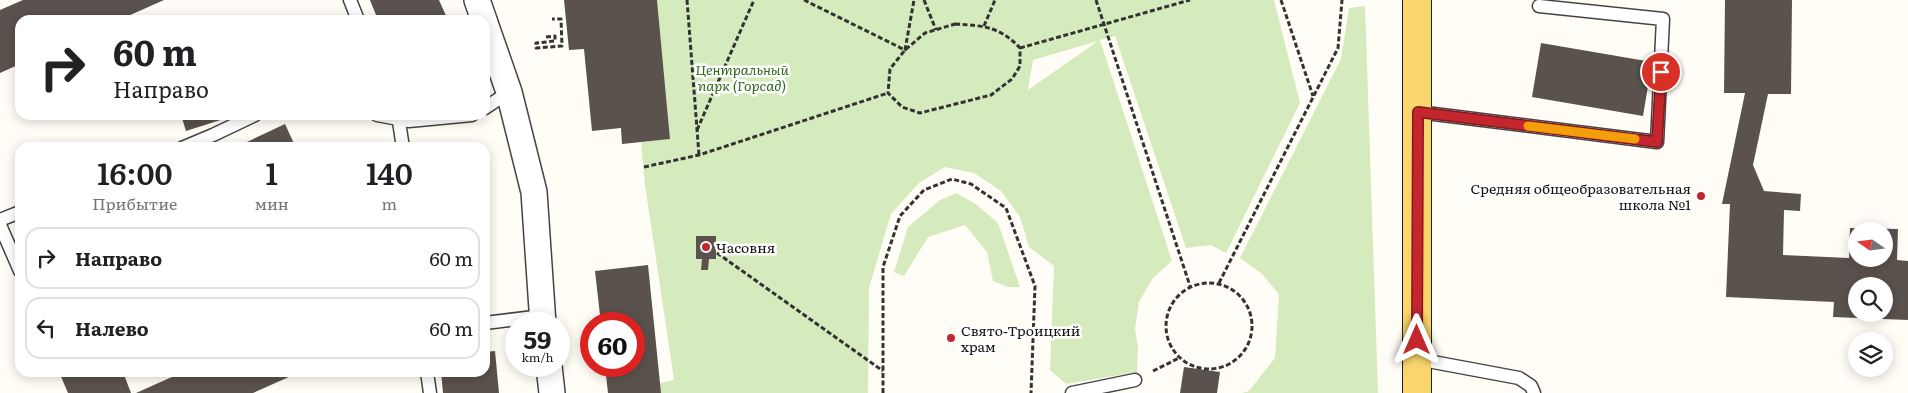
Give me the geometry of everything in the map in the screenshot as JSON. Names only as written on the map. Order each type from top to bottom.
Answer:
[{"type":"main road","points":[[1417,0],[1417,393]]},
{"type":"street","points":[[477,0],[482,15]]},
{"type":"street","points":[[490,39],[509,92],[534,192],[542,312]]},
{"type":"street","points":[[550,377],[552,393]]},
{"type":"lane","points":[[350,0],[356,15]]},
{"type":"lane","points":[[1418,112],[1657,142],[1663,19],[1539,6]]},
{"type":"lane","points":[[490,105],[509,92]]},
{"type":"lane","points":[[198,142],[245,120]]},
{"type":"lane","points":[[399,120],[401,142]]},
{"type":"lane","points":[[407,120],[420,120]]},
{"type":"lane","points":[[0,220],[15,214]]},
{"type":"lane","points":[[0,225],[15,260]]},
{"type":"lane","points":[[490,323],[505,322]]},
{"type":"lane","points":[[1417,359],[1519,378],[1531,386],[1534,393]]},
{"type":"lane","points":[[428,377],[430,393]]},
{"type":"lane","points":[[1072,393],[1134,380]]},
{"type":"path","points":[[686,0],[699,155]]},
{"type":"path","points":[[697,130],[754,0]]},
{"type":"path","points":[[804,0],[905,50]]},
{"type":"path","points":[[905,50],[914,0]]},
{"type":"path","points":[[924,0],[936,30]]},
{"type":"path","points":[[984,26],[995,0]]},
{"type":"path","points":[[1096,0],[1190,286]]},
{"type":"path","points":[[1020,48],[1190,0]]},
{"type":"path","points":[[1281,0],[1313,97]]},
{"type":"path","points":[[1219,283],[1338,48],[1342,0]]},
{"type":"path","points":[[546,37],[555,36],[555,42],[536,43],[536,48],[562,46],[561,19],[552,19]]},
{"type":"path","points":[[955,24],[984,26],[1008,36],[1020,48],[1020,66],[1012,79],[991,95],[920,113],[902,107],[888,93],[890,69],[905,50],[925,33],[955,24]]},
{"type":"path","points":[[644,166],[699,155],[888,93]]},
{"type":"path","points":[[883,393],[883,267],[900,216],[924,190],[952,179],[972,184],[1006,208],[1035,286],[1031,393]]},
{"type":"path","points":[[717,254],[883,371]]},
{"type":"path","points":[[1204,282],[1219,283],[1233,289],[1244,299],[1250,312],[1252,328],[1249,342],[1242,355],[1230,364],[1217,369],[1203,369],[1190,365],[1179,358],[1171,347],[1166,334],[1165,321],[1169,308],[1178,295],[1190,286],[1204,282]]},
{"type":"path","points":[[1134,380],[1179,358]]},
{"type":"green space","name":"Центральный парк (Горсад)","points":[[657,0],[1274,0],[1300,103],[1226,253],[1211,245],[1186,248],[1115,36],[1100,40],[1172,261],[1153,278],[1139,302],[1135,328],[1138,349],[1137,372],[1066,384],[1050,370],[1054,266],[1029,247],[1020,217],[1001,191],[974,173],[945,167],[919,183],[891,214],[869,288],[868,393],[661,393],[660,383],[674,380],[645,185],[641,142],[670,139]],"holes":[[[1098,41],[1028,90],[1033,60]]]},
{"type":"green space","points":[[1365,6],[1378,393],[1242,393],[1249,391],[1275,358],[1279,294],[1262,274],[1240,258],[1341,59],[1349,8]]},
{"type":"green space","points":[[956,193],[976,204],[998,223],[1020,287],[1008,287],[993,281],[987,252],[965,225],[928,237],[904,276],[894,272],[908,227],[940,200]]},
{"type":"building","points":[[23,0],[164,0],[130,15],[15,15],[15,66],[0,73],[0,10]]},
{"type":"building","points":[[370,0],[439,0],[446,15],[376,15]]},
{"type":"building","points":[[564,0],[657,0],[670,139],[622,144],[621,128],[592,131],[584,49],[569,50]]},
{"type":"building","points":[[1725,0],[1792,0],[1791,94],[1768,94],[1753,165],[1764,191],[1801,194],[1800,211],[1784,210],[1783,255],[1848,258],[1848,268],[1892,268],[1893,229],[1898,229],[1897,260],[1908,261],[1908,320],[1893,319],[1893,277],[1848,277],[1848,318],[1833,317],[1834,302],[1726,297],[1730,204],[1722,204],[1745,93],[1724,93]]},
{"type":"building","points":[[1541,43],[1652,62],[1643,116],[1532,97]]},
{"type":"building","points":[[183,120],[220,120],[186,131]]},
{"type":"building","points":[[285,124],[293,142],[247,142]]},
{"type":"building","name":"Часовня","points":[[696,236],[716,236],[716,259],[709,259],[708,270],[701,270],[702,259],[696,259]]},
{"type":"building","points":[[648,265],[661,393],[608,393],[606,377],[645,377],[645,312],[600,312],[595,271]]},
{"type":"building","points":[[495,351],[499,393],[443,393],[441,377],[490,377],[490,352]]},
{"type":"building","points":[[1184,367],[1220,372],[1217,393],[1180,393]]},
{"type":"building","points":[[61,377],[125,377],[131,393],[68,393]]},
{"type":"building","points":[[172,377],[289,377],[253,393],[136,393]]},
{"type":"slow traffic","points":[[1528,126],[1635,139]]},
{"type":"place","name":"Средняя общеобразовательная школа №1","points":[[1701,196]]},
{"type":"place","name":"Часовня","points":[[706,247]]},
{"type":"place","name":"Свято-Троицкий храм","points":[[951,338]]},
{"type":"route","points":[[1417,340],[1418,112],[1657,142],[1661,72]]}]
